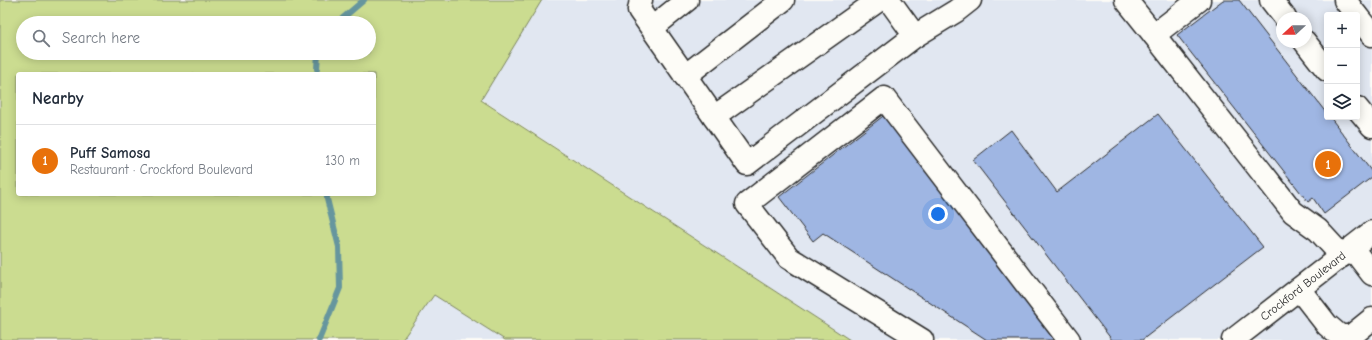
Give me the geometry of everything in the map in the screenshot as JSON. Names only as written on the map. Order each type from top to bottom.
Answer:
[{"type":"street","points":[[641,0],[639,10],[747,164],[915,36],[956,11],[970,0]]},
{"type":"street","points":[[652,28],[687,0]]},
{"type":"street","points":[[685,76],[784,0]]},
{"type":"street","points":[[714,117],[878,0]]},
{"type":"street","points":[[889,0],[915,36]]},
{"type":"street","points":[[1126,0],[1292,212],[1347,252],[1372,274]]},
{"type":"street","points":[[1154,35],[1199,0]]},
{"type":"street","points":[[1271,0],[1280,12]]},
{"type":"street","points":[[1345,0],[1355,12]]},
{"type":"street","points":[[1360,19],[1372,35]]},
{"type":"street","points":[[1309,48],[1324,66]]},
{"type":"street","points":[[922,340],[790,258],[748,204],[884,98],[1069,340]]},
{"type":"street","points":[[1360,112],[1372,126]]},
{"type":"street","name":"Crockford Boulevard","points":[[1233,340],[1372,232]]},
{"type":"street","points":[[1299,289],[1327,325],[1340,336],[1352,338],[1372,319]]},
{"type":"shaded area","points":[[542,0],[1372,0],[1372,340],[850,340],[481,99]]},
{"type":"shaded area","points":[[434,295],[505,340],[401,340]]},
{"type":"green space","points":[[0,0],[542,0],[481,100],[850,340],[505,340],[434,295],[402,340],[0,340]]},
{"type":"building","points":[[1223,0],[1239,0],[1324,110],[1324,120],[1332,120],[1372,172],[1372,177],[1324,214],[1313,198],[1308,202],[1177,35]]},
{"type":"building","points":[[887,113],[1061,340],[987,340],[823,233],[813,241],[779,197]]},
{"type":"building","points":[[1158,114],[1263,247],[1142,340],[1112,340],[973,160],[1011,130],[1057,192]]},
{"type":"waterway","points":[[345,16],[364,0]]},
{"type":"waterway","points":[[317,69],[318,60]]},
{"type":"waterway","points":[[319,340],[340,288],[339,247],[327,196]]},
{"type":"place","name":"Puff Samosa","points":[[1328,164]]}]
